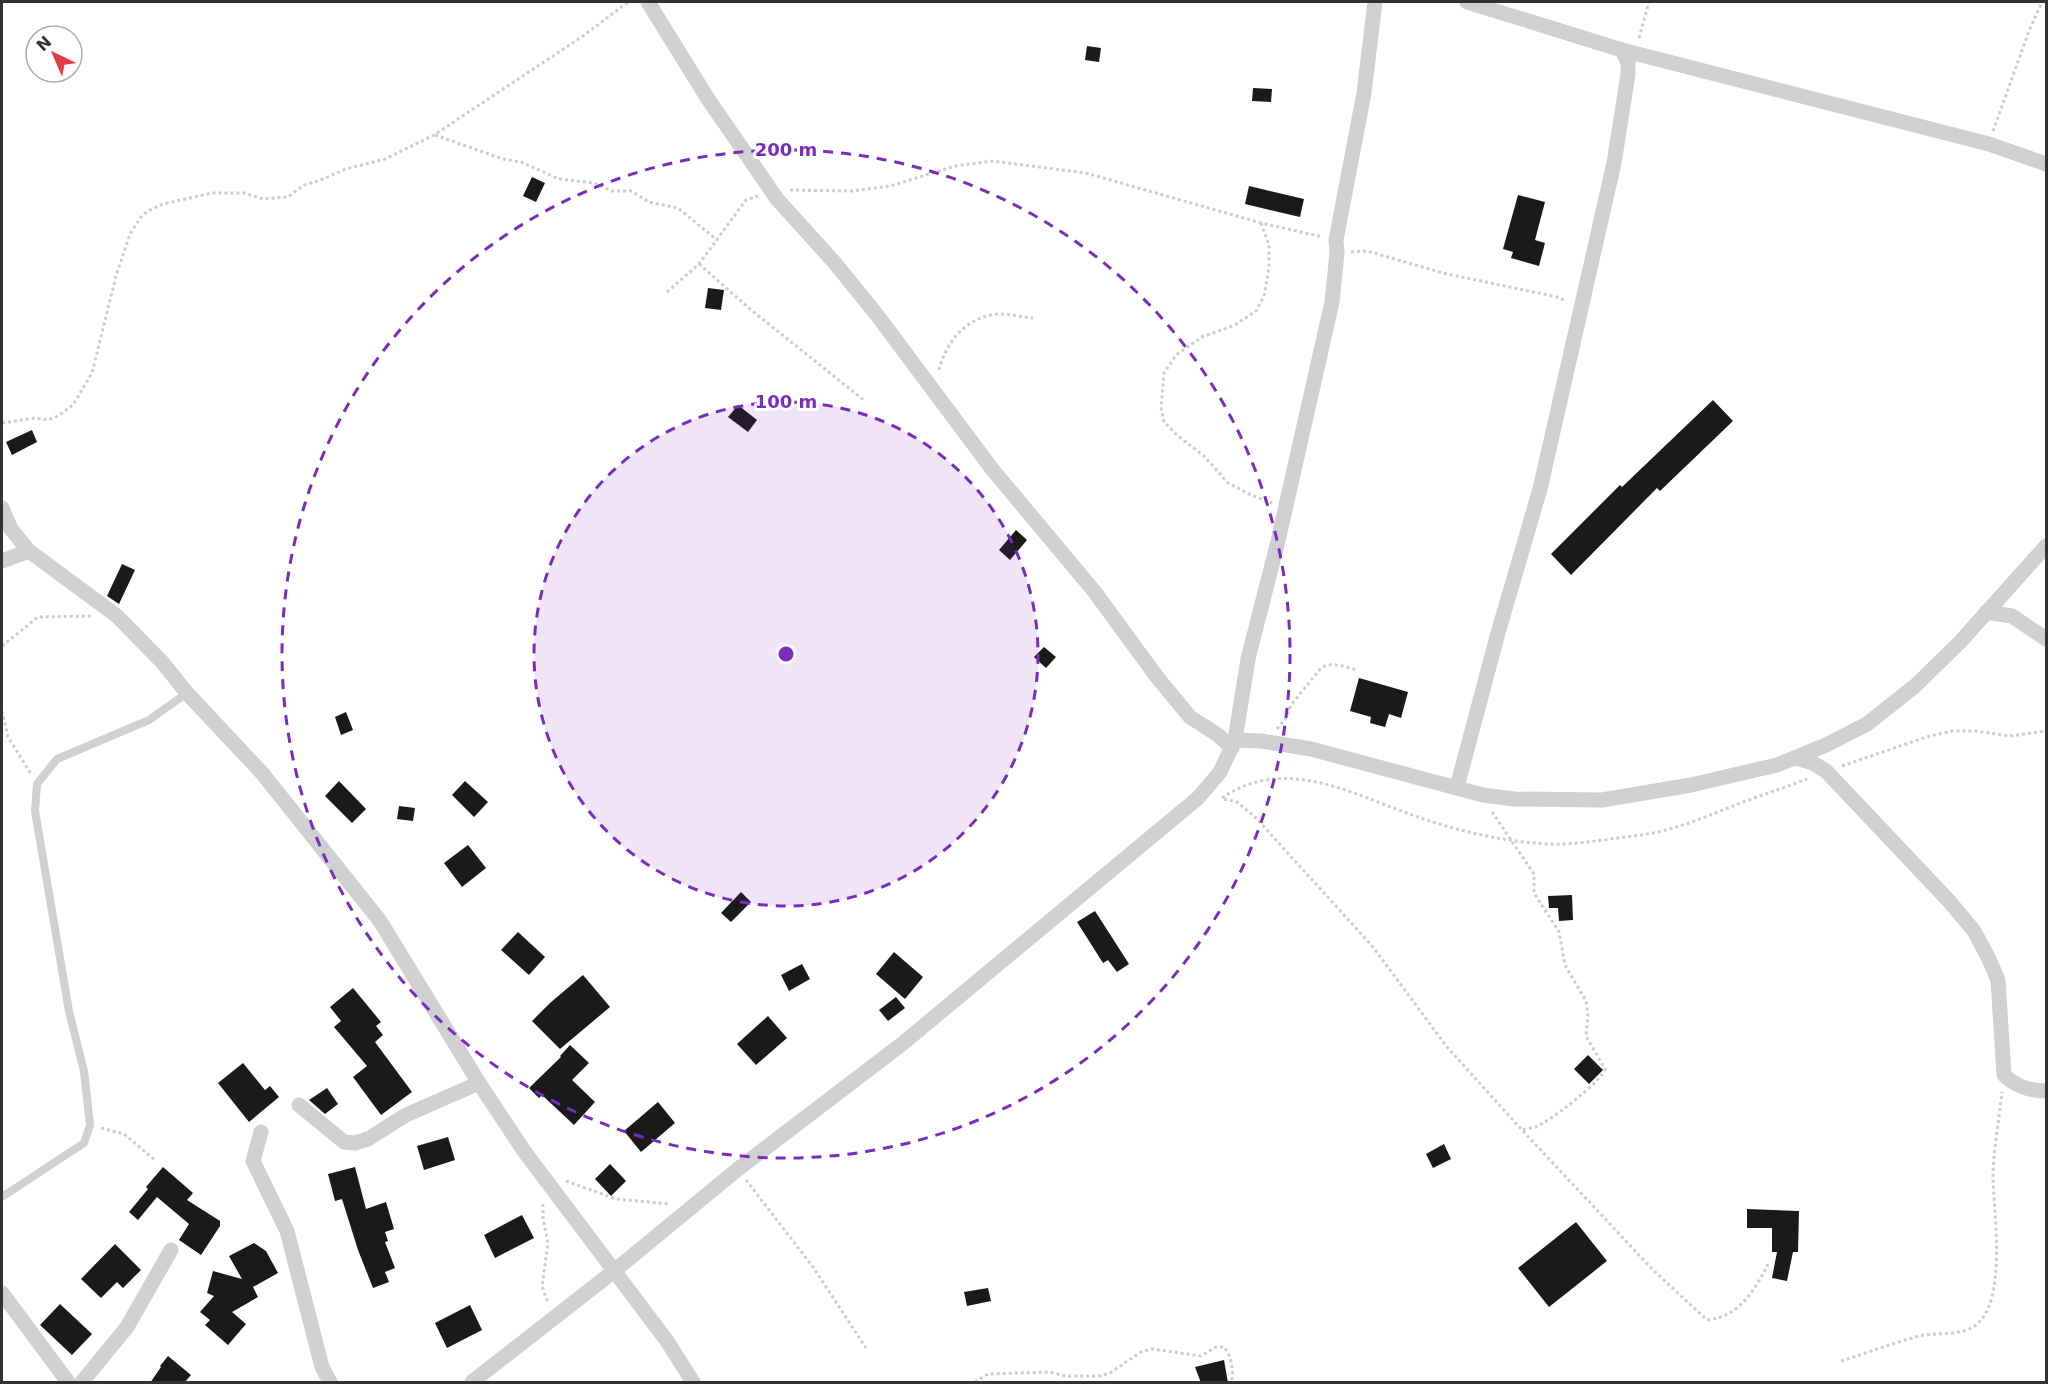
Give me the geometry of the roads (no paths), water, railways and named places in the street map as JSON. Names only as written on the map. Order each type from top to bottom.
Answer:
[{"type":"street","points":[[648,2],[708,99],[774,195],[834,262],[877,315],[992,469],[1094,591],[1157,677],[1190,717],[1233,744],[1261,741],[1311,749],[1483,795],[1514,798],[1602,800],[1691,785],[1777,765],[1867,724],[1915,686],[1960,642],[2046,546]]},
{"type":"street","points":[[472,1383],[696,1203],[902,1044],[1198,798],[1220,772],[1233,744],[1248,660],[1332,302],[1337,247],[1364,93],[1375,2]]},
{"type":"street","points":[[1467,2],[1628,52],[1989,144],[2046,164]]},
{"type":"street","points":[[1457,787],[1540,489],[1614,163],[1628,74],[1628,52]]},
{"type":"street","points":[[2,508],[11,529],[29,551],[117,616],[162,662],[187,693],[262,773],[380,921],[479,1083],[541,1174],[667,1341],[693,1383]]},
{"type":"street","points":[[2,561],[29,551]]},
{"type":"street","points":[[1986,612],[2012,616],[2046,639]]},
{"type":"street","points":[[1796,758],[1813,763],[1826,771],[1974,930],[1998,980],[2004,1075],[2019,1086],[2046,1091]]},
{"type":"street","points":[[299,1105],[344,1142],[355,1143],[368,1139],[406,1115],[479,1083]]},
{"type":"street","points":[[261,1132],[253,1161],[287,1230],[322,1367],[330,1383]]},
{"type":"street","points":[[82,1383],[128,1327],[171,1250]]},
{"type":"street","points":[[2,1293],[68,1383]]},
{"type":"lane","points":[[2,1197],[84,1143],[90,1125],[84,1071],[69,1011],[35,811],[37,783],[57,759],[150,720],[187,693]]}]
